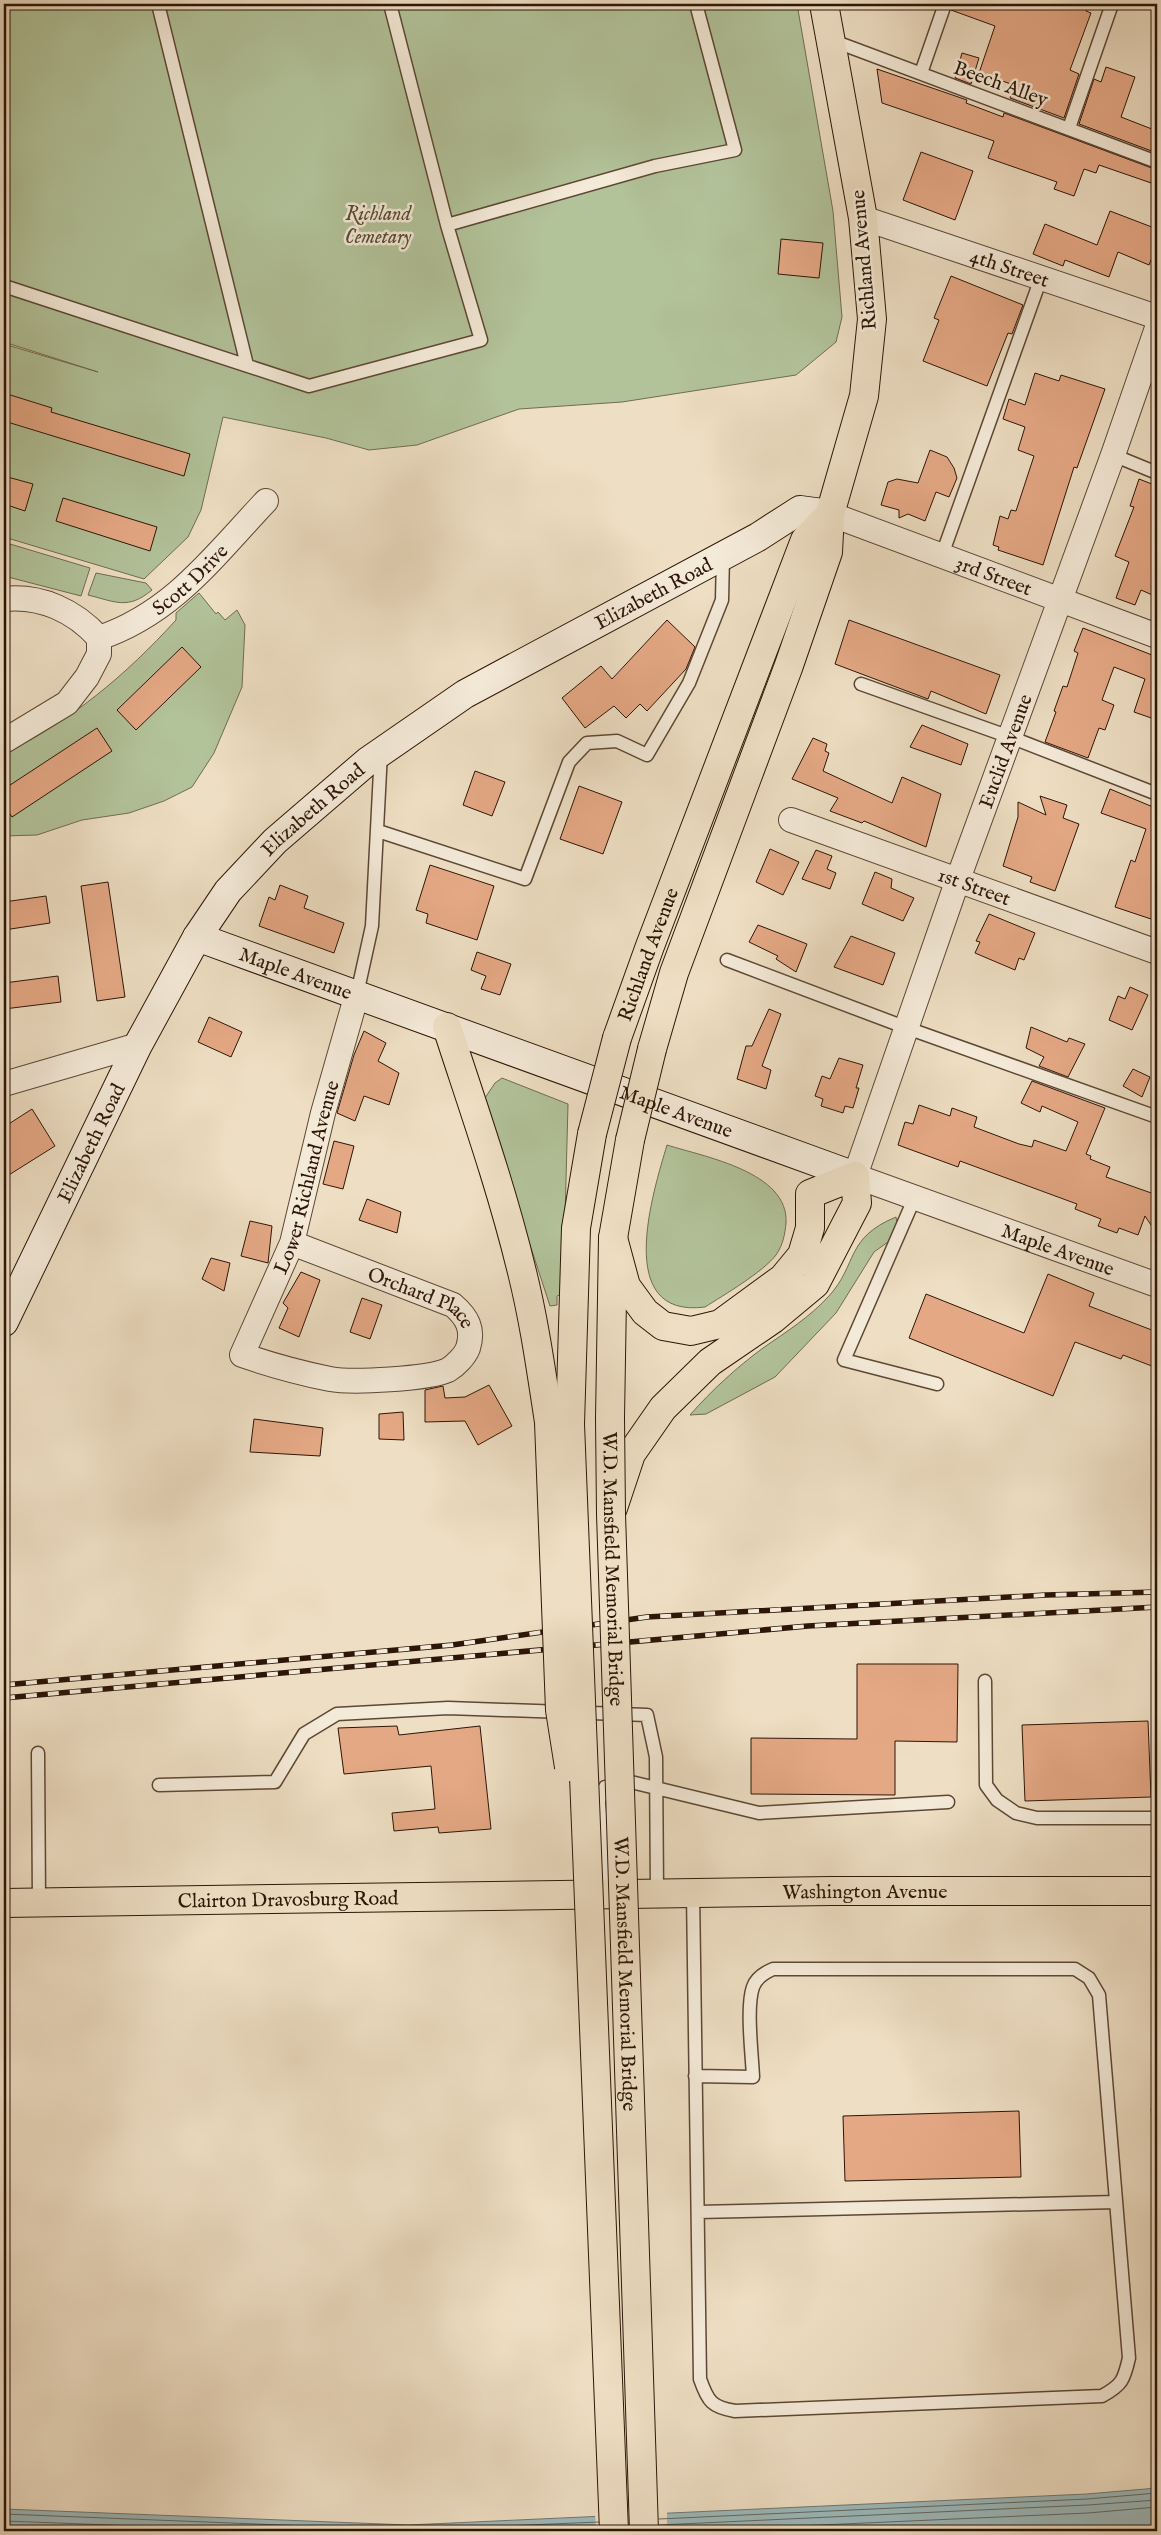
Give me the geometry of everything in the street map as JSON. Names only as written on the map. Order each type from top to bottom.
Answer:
[{"type":"main road","name":"Richland Avenue","points":[[610,1418],[613,1238],[630,1140],[652,1049],[674,973],[788,668],[828,552],[830,514],[864,396],[872,319],[863,218],[824,4]]},
{"type":"main road","name":"Elizabeth Road","points":[[4,1322],[138,1045],[197,937],[228,891],[275,841],[381,752],[465,694],[758,537],[800,510],[830,514]]},
{"type":"main road","name":"Richland Avenue","points":[[559,1423],[576,1228],[592,1134],[617,1038],[805,540],[830,514]]},
{"type":"main road","name":"Maple Avenue","points":[[197,937],[855,1176]]},
{"type":"main road","points":[[447,1027],[492,1165],[521,1267],[559,1423]]},
{"type":"main road","points":[[611,1514],[631,1454],[663,1408],[710,1362],[773,1319],[815,1284],[857,1203],[855,1176],[810,1194],[810,1228],[802,1256],[783,1278],[720,1324],[691,1331],[664,1326],[644,1312],[626,1286],[613,1238]]},
{"type":"main road","name":"W.D. Mansfield Memorial Bridge","points":[[610,1418],[611,1514],[644,2531]]},
{"type":"main road","name":"W.D. Mansfield Memorial Bridge","points":[[559,1423],[560,1710],[599,1905],[614,2531]]},
{"type":"main road","name":"Washington Avenue","points":[[572,1895],[599,1905],[656,1894],[693,1893],[1157,1891]]},
{"type":"main road","name":"Clairton Dravosburg Road","points":[[4,1903],[572,1895]]},
{"type":"street","name":"4th Street","points":[[863,218],[1157,317]]},
{"type":"street","name":"Euclid Avenue","points":[[855,1176],[957,882],[1113,455],[1157,328]]},
{"type":"street","name":"Scott Drive","points":[[99,638],[130,628],[179,594],[266,502]]},
{"type":"street","name":"3rd Street","points":[[830,514],[1061,598],[1157,636]]},
{"type":"street","points":[[4,599],[17,598],[50,604],[84,622],[99,638],[99,654],[87,677],[67,703],[4,740]]},
{"type":"street","name":"1st Street","points":[[791,820],[957,882],[1157,952]]},
{"type":"street","name":"Lower Richland Avenue","points":[[242,1355],[292,1243],[323,1113],[357,994]]},
{"type":"street","points":[[4,1084],[138,1045]]},
{"type":"street","name":"Maple Avenue","points":[[855,1176],[1157,1284]]},
{"type":"street","name":"Orchard Place","points":[[242,1355],[278,1367],[332,1380],[368,1381],[403,1378],[447,1370],[467,1351],[471,1337],[466,1317],[453,1305],[292,1243]]},
{"type":"lane","points":[[158,4],[248,365]]},
{"type":"lane","points":[[4,286],[309,386],[481,340],[447,225],[390,4]]},
{"type":"lane","points":[[447,225],[655,166],[736,150],[696,4]]},
{"type":"lane","points":[[921,73],[945,4]]},
{"type":"lane","points":[[1069,128],[1112,4]]},
{"type":"lane","name":"Beech Alley","points":[[831,40],[1157,162]]},
{"type":"lane","points":[[942,555],[1041,278]]},
{"type":"lane","points":[[1113,455],[1157,473]]},
{"type":"lane","points":[[378,831],[525,879],[569,762],[587,743],[617,741],[647,755],[689,683],[722,600],[723,555]]},
{"type":"lane","points":[[861,684],[1010,737],[1157,794]]},
{"type":"lane","points":[[357,994],[372,926],[381,752]]},
{"type":"lane","points":[[728,960],[907,1028],[1157,1117]]},
{"type":"lane","points":[[915,1197],[844,1360],[937,1384]]},
{"type":"lane","points":[[985,1681],[986,1786],[997,1800],[1016,1812],[1037,1818],[1157,1818]]},
{"type":"lane","points":[[159,1785],[275,1782],[304,1734],[337,1714],[448,1708],[648,1715],[656,1757],[656,1894]]},
{"type":"lane","points":[[38,1753],[39,1903]]},
{"type":"lane","points":[[599,1905],[599,1801],[605,1787],[631,1782],[759,1813],[948,1802]]},
{"type":"lane","points":[[693,1893],[695,2076],[700,2380],[706,2397],[717,2408],[735,2412],[1102,2396],[1117,2388],[1124,2378],[1129,2358],[1100,1995],[1089,1978],[1075,1969],[773,1969],[762,1975],[753,1985],[750,2000],[753,2077],[695,2076]]},
{"type":"lane","points":[[698,2212],[1116,2202]]},
{"type":"green space","name":"Richland Cemetary","points":[[4,4],[797,4],[833,211],[842,317],[836,342],[796,375],[622,402],[519,409],[417,445],[369,450],[326,438],[223,417],[201,510],[188,537],[144,579],[4,537],[4,344],[98,372],[4,342]]},
{"type":"green space","points":[[10,544],[90,568],[81,596],[8,577],[4,572]]},
{"type":"green space","points":[[96,573],[146,583],[152,590],[136,600],[122,603],[88,595]]},
{"type":"green space","points":[[199,593],[216,614],[218,612],[225,620],[237,610],[245,625],[242,687],[214,753],[192,787],[164,801],[129,813],[82,820],[37,835],[4,836],[4,754],[52,727],[117,678],[176,620],[176,613]]},
{"type":"green space","points":[[502,1078],[568,1104],[563,1294],[557,1296],[557,1305],[550,1306],[483,1101],[495,1083]]},
{"type":"green space","points":[[667,1145],[742,1169],[760,1179],[774,1191],[783,1205],[786,1223],[785,1231],[776,1255],[753,1276],[705,1307],[676,1305],[658,1293],[649,1273],[646,1248],[649,1220],[654,1192]]},
{"type":"green space","points":[[896,1217],[899,1234],[874,1252],[836,1313],[775,1377],[706,1414],[690,1415],[743,1363],[822,1304],[845,1273],[860,1243],[880,1225]]},
{"type":"green space","points":[[1151,2108],[1157,2108],[1157,2197]]},
{"type":"water","points":[[1157,2488],[1157,2531],[4,2531],[4,2509],[408,2525],[1087,2494]]},
{"type":"pier","points":[[667,2511],[667,2531],[596,2531],[595,2514]]},
{"type":"building","points":[[953,4],[1088,4],[1086,11],[1091,13],[1070,70],[1079,74],[1064,118],[1010,98],[1014,85],[979,73],[995,26],[951,10]]},
{"type":"building","points":[[962,53],[979,58],[971,84],[955,78]]},
{"type":"building","points":[[1106,67],[1135,77],[1121,117],[1157,131],[1157,153],[1079,124],[1094,79],[1101,82]]},
{"type":"building","points":[[877,69],[967,100],[966,103],[1003,117],[1004,113],[1157,170],[1157,185],[1099,165],[1096,173],[1084,169],[1074,196],[1054,189],[1057,182],[988,158],[994,141],[882,103]]},
{"type":"building","points":[[921,152],[973,171],[955,220],[903,200]]},
{"type":"building","points":[[1110,211],[1157,229],[1157,245],[1149,265],[1118,252],[1109,277],[1065,260],[1063,266],[1033,254],[1045,224],[1097,245]]},
{"type":"building","points":[[781,239],[823,243],[819,278],[778,274]]},
{"type":"building","points":[[951,276],[1023,305],[1012,334],[1008,333],[987,386],[923,361],[939,320],[934,318]]},
{"type":"building","points":[[1035,373],[1059,381],[1061,375],[1105,389],[1077,468],[1074,467],[1043,565],[998,550],[999,547],[993,545],[1000,516],[1008,519],[1011,510],[1016,511],[1034,456],[1018,450],[1025,427],[1003,419],[1009,399],[1025,405]]},
{"type":"building","points":[[4,393],[52,408],[51,412],[190,454],[184,476],[4,421]]},
{"type":"building","points":[[930,450],[947,457],[954,468],[957,478],[949,497],[936,492],[925,521],[908,514],[899,518],[899,510],[881,505],[888,482],[897,479],[918,483]]},
{"type":"building","points":[[4,476],[33,484],[25,511],[4,504]]},
{"type":"building","points":[[1139,479],[1157,486],[1157,597],[1141,590],[1135,605],[1116,598],[1129,562],[1115,556],[1134,507],[1130,506]]},
{"type":"building","points":[[63,498],[157,527],[150,551],[56,521]]},
{"type":"building","points":[[667,620],[695,647],[686,669],[647,711],[640,704],[626,718],[614,706],[585,728],[562,698],[601,666],[612,679]]},
{"type":"building","points":[[849,620],[1000,675],[986,714],[931,691],[928,699],[835,664]]},
{"type":"building","points":[[1083,628],[1152,655],[1153,652],[1157,652],[1157,720],[1134,712],[1145,679],[1114,667],[1102,700],[1114,705],[1105,730],[1099,728],[1088,758],[1045,742],[1063,686],[1067,687],[1078,653],[1074,651]]},
{"type":"building","points":[[182,647],[201,667],[136,730],[117,710]]},
{"type":"building","points":[[922,725],[968,744],[961,765],[910,747]]},
{"type":"building","points":[[97,728],[112,751],[12,817],[4,805],[4,789]]},
{"type":"building","points":[[813,738],[827,744],[825,751],[829,753],[823,771],[892,803],[902,777],[941,794],[926,847],[864,821],[862,823],[830,811],[838,798],[792,779]]},
{"type":"building","points":[[475,771],[505,782],[492,816],[463,805]]},
{"type":"building","points":[[579,786],[622,802],[603,854],[560,839]]},
{"type":"building","points":[[1110,789],[1153,807],[1154,804],[1157,805],[1157,921],[1115,907],[1131,860],[1135,862],[1146,829],[1101,813]]},
{"type":"building","points":[[1040,796],[1067,805],[1063,818],[1079,824],[1055,891],[1030,882],[1032,877],[1003,866],[1018,817],[1018,802],[1046,815]]},
{"type":"building","points":[[770,849],[799,862],[783,895],[756,882]]},
{"type":"building","points":[[816,850],[832,856],[827,869],[836,873],[830,889],[802,879]]},
{"type":"building","points":[[430,865],[494,886],[477,940],[426,923],[428,914],[416,910]]},
{"type":"building","points":[[875,872],[892,879],[891,888],[914,898],[903,921],[862,904]]},
{"type":"building","points":[[108,882],[125,997],[97,1001],[81,886]]},
{"type":"building","points":[[280,885],[308,896],[304,908],[344,923],[334,953],[259,926],[269,897],[275,900]]},
{"type":"building","points":[[46,896],[50,923],[4,930],[4,902]]},
{"type":"building","points":[[989,914],[1035,933],[1024,960],[1019,958],[1015,970],[975,953],[980,942],[976,941]]},
{"type":"building","points":[[758,925],[807,944],[796,972],[776,959],[778,956],[749,942]]},
{"type":"building","points":[[851,936],[895,953],[883,985],[834,967]]},
{"type":"building","points":[[477,952],[511,964],[500,995],[481,989],[486,976],[471,970]]},
{"type":"building","points":[[58,976],[61,1002],[4,1009],[4,983]]},
{"type":"building","points":[[1130,987],[1148,995],[1132,1030],[1109,1020],[1118,996],[1125,999]]},
{"type":"building","points":[[769,1009],[781,1014],[762,1066],[771,1070],[766,1089],[737,1079],[746,1046],[752,1046]]},
{"type":"building","points":[[209,1017],[242,1032],[231,1057],[198,1042]]},
{"type":"building","points":[[1031,1027],[1067,1042],[1069,1038],[1085,1044],[1068,1077],[1039,1066],[1044,1057],[1026,1048]]},
{"type":"building","points":[[364,1031],[386,1043],[378,1061],[399,1073],[389,1105],[364,1096],[355,1121],[337,1113],[354,1055]]},
{"type":"building","points":[[839,1058],[863,1065],[856,1088],[859,1088],[853,1108],[845,1106],[843,1113],[821,1106],[823,1099],[815,1096],[822,1076],[830,1079]]},
{"type":"building","points":[[1133,1069],[1150,1077],[1142,1097],[1123,1086]]},
{"type":"building","points":[[1032,1081],[1105,1108],[1086,1154],[1091,1156],[1090,1159],[1110,1167],[1106,1177],[1157,1195],[1157,1234],[1145,1216],[1138,1235],[1119,1228],[1117,1233],[1098,1226],[1101,1219],[1075,1209],[1077,1204],[960,1161],[958,1167],[898,1145],[905,1122],[913,1124],[919,1105],[950,1116],[952,1108],[977,1117],[974,1127],[1019,1144],[1032,1147],[1034,1140],[1066,1151],[1078,1122],[1042,1106],[1040,1112],[1021,1103]]},
{"type":"building","points":[[32,1109],[55,1146],[4,1178],[4,1127]]},
{"type":"building","points":[[334,1141],[354,1146],[343,1189],[323,1184]]},
{"type":"building","points":[[367,1199],[401,1212],[397,1233],[359,1220]]},
{"type":"building","points":[[250,1221],[272,1226],[268,1263],[241,1256]]},
{"type":"building","points":[[211,1258],[230,1263],[224,1291],[202,1279]]},
{"type":"building","points":[[301,1272],[320,1280],[299,1337],[279,1328],[288,1308],[283,1303]]},
{"type":"building","points":[[1048,1274],[1094,1293],[1089,1306],[1157,1332],[1157,1368],[1123,1355],[1121,1359],[1075,1342],[1053,1396],[909,1338],[926,1294],[1024,1333]]},
{"type":"building","points":[[362,1298],[382,1305],[370,1339],[350,1332]]},
{"type":"building","points":[[489,1385],[512,1426],[478,1445],[465,1421],[425,1422],[425,1390],[443,1386],[445,1398],[465,1397]]},
{"type":"building","points":[[403,1412],[404,1440],[379,1439],[379,1414]]},
{"type":"building","points":[[254,1419],[323,1428],[320,1456],[250,1452]]},
{"type":"building","points":[[857,1664],[958,1664],[957,1742],[895,1741],[895,1795],[751,1794],[751,1738],[857,1739]]},
{"type":"building","points":[[1148,1721],[1151,1797],[1025,1801],[1022,1725]]},
{"type":"building","points":[[397,1726],[399,1735],[480,1726],[491,1829],[439,1833],[438,1827],[394,1831],[392,1813],[435,1809],[431,1766],[344,1774],[338,1728]]},
{"type":"building","points":[[1019,2111],[1021,2177],[845,2181],[843,2116]]},
{"type":"railway","points":[[4,1685],[452,1645],[647,1617],[1046,1595],[1157,1592]]},
{"type":"railway","points":[[4,1698],[808,1626],[1157,1607]]}]
